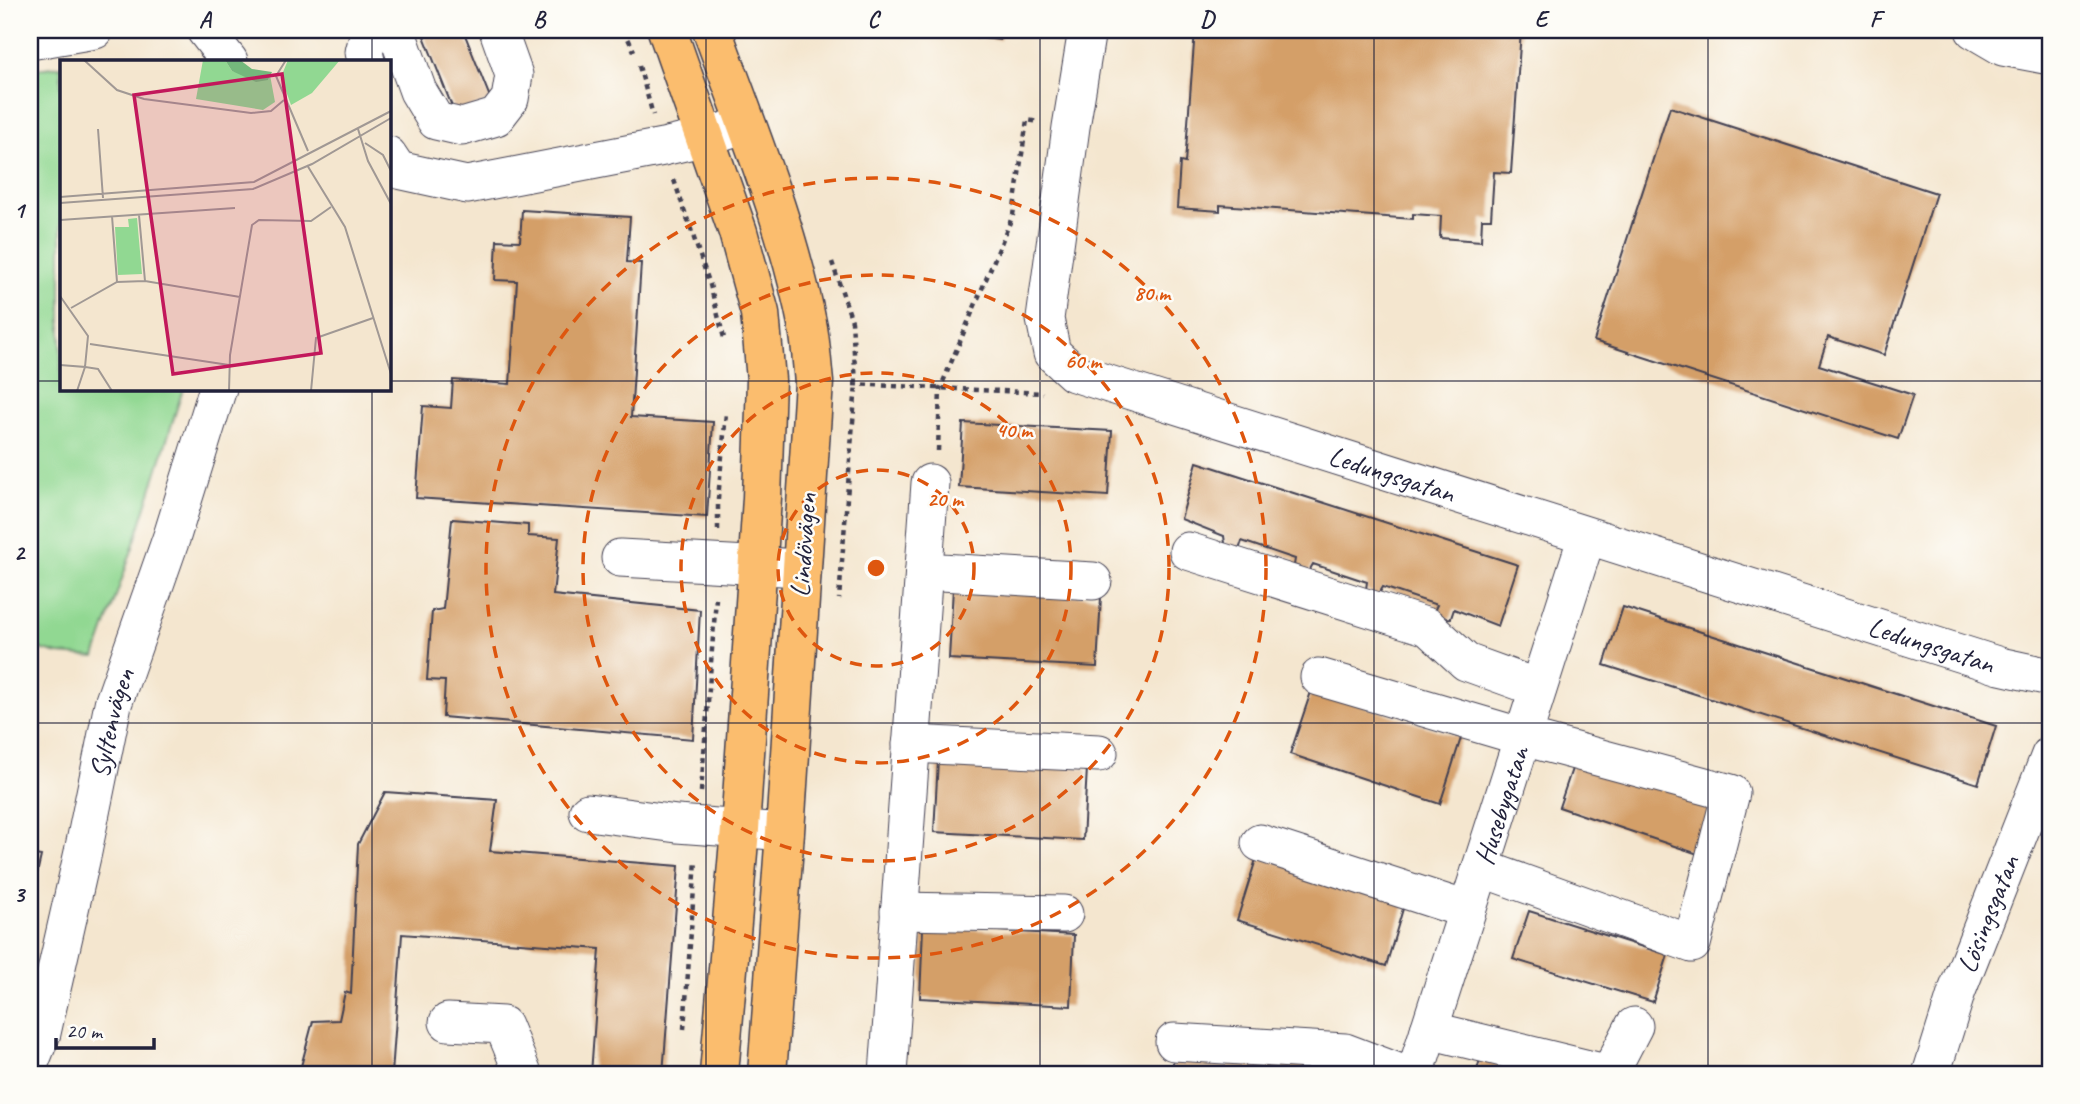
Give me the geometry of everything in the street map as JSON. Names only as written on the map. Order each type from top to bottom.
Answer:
[{"type":"main road","name":"Lindövägen","points":[[667,30],[738,232],[760,313],[766,380],[762,498],[740,829],[719,1074]]},
{"type":"main road","name":"Lindövägen","points":[[712,30],[777,212],[796,276],[808,330],[814,382],[785,832],[766,1074]]},
{"type":"street","points":[[30,41],[95,30]]},
{"type":"street","points":[[205,30],[228,60]]},
{"type":"street","points":[[366,60],[364,52],[370,30]]},
{"type":"street","points":[[396,30],[418,91],[436,121],[462,127],[496,117],[510,99],[514,75],[498,30]]},
{"type":"street","name":"Ledungsgatan","points":[[1087,30],[1070,127],[1045,319],[1052,353],[1074,373],[2000,666],[2050,677]]},
{"type":"street","points":[[1974,30],[2003,47],[2050,56]]},
{"type":"street","points":[[390,158],[398,170],[467,185],[663,147],[746,124]]},
{"type":"street","name":"Syltenvägen","points":[[30,1063],[42,1033],[113,704],[172,536],[217,390]]},
{"type":"street","points":[[901,1074],[888,1074],[930,483]]},
{"type":"street","name":"Husebygatan","points":[[1415,1074],[1587,536]]},
{"type":"street","points":[[1188,551],[1428,627],[1466,662],[1538,688]]},
{"type":"street","points":[[620,558],[801,568]]},
{"type":"street","points":[[924,571],[1093,581]]},
{"type":"street","points":[[1319,677],[1523,737],[1731,793],[1692,944],[1481,868]]},
{"type":"street","points":[[911,744],[1099,753]]},
{"type":"street","name":"Lösingsgatan","points":[[1931,1074],[1957,991],[2050,755]]},
{"type":"street","points":[[588,813],[785,832]]},
{"type":"street","points":[[1260,843],[1467,910]]},
{"type":"street","points":[[900,911],[1064,914]]},
{"type":"street","points":[[447,1022],[503,1025],[523,1074]]},
{"type":"street","points":[[1429,1030],[1609,1074],[1634,1026]]},
{"type":"street","points":[[1174,1042],[1345,1052],[1403,1074]]},
{"type":"path","points":[[624,30],[636,58],[710,285],[725,342]]},
{"type":"path","points":[[930,483],[938,460],[940,389],[1013,215],[1027,120],[1070,127]]},
{"type":"path","points":[[814,382],[1050,393],[1074,373]]},
{"type":"path","points":[[684,1033],[718,564],[718,499],[727,409]]},
{"type":"green space","points":[[60,66],[60,390],[183,390],[95,657],[58,654],[30,646],[30,70]]},
{"type":"building","points":[[440,30],[463,30],[491,100],[455,114],[424,36]]},
{"type":"building","points":[[940,30],[1001,30],[1000,40],[939,33]]},
{"type":"building","points":[[1195,30],[1521,30],[1511,173],[1494,172],[1491,219],[1482,219],[1481,241],[1440,238],[1441,216],[1413,214],[1413,219],[1220,205],[1220,211],[1177,208],[1180,162],[1185,163]]},
{"type":"building","points":[[1670,107],[1936,193],[1884,355],[1828,337],[1819,365],[1913,395],[1898,439],[1594,341]]},
{"type":"building","points":[[522,210],[630,217],[627,262],[641,263],[631,417],[713,422],[707,517],[416,498],[423,406],[451,408],[453,380],[510,384],[517,281],[495,280],[497,240],[520,241]]},
{"type":"building","points":[[963,423],[1112,431],[1108,496],[959,487]]},
{"type":"building","points":[[1197,462],[1518,565],[1498,626],[1454,609],[1451,618],[1437,619],[1434,611],[1437,605],[1383,587],[1377,597],[1366,589],[1367,582],[1313,564],[1309,571],[1294,565],[1295,559],[1242,541],[1240,547],[1226,550],[1224,536],[1181,519]]},
{"type":"building","points":[[452,519],[528,525],[528,536],[559,538],[553,595],[700,610],[693,739],[443,717],[445,681],[427,680],[432,611],[443,609]]},
{"type":"building","points":[[953,588],[1101,597],[1097,667],[949,659]]},
{"type":"building","points":[[1623,607],[1996,726],[1978,784],[1604,665]]},
{"type":"building","points":[[1312,689],[1461,738],[1440,804],[1290,754]]},
{"type":"building","points":[[1576,757],[1717,805],[1701,855],[1559,807]]},
{"type":"building","points":[[938,760],[1087,768],[1083,840],[934,832]]},
{"type":"building","points":[[385,792],[497,800],[490,851],[679,866],[663,1074],[591,1074],[600,949],[402,934],[392,1074],[299,1074],[313,1021],[339,1020],[345,992],[351,994],[358,844]]},
{"type":"building","points":[[30,854],[41,856],[31,900],[30,900]]},
{"type":"building","points":[[1257,856],[1405,902],[1386,966],[1237,920]]},
{"type":"building","points":[[1529,911],[1668,955],[1653,1002],[1513,959]]},
{"type":"building","points":[[923,927],[1074,935],[1071,1006],[920,998]]},
{"type":"building","points":[[1174,1053],[1341,1069],[1340,1074],[1172,1074]]},
{"type":"building","points":[[1480,1059],[1526,1074],[1476,1074]]}]
